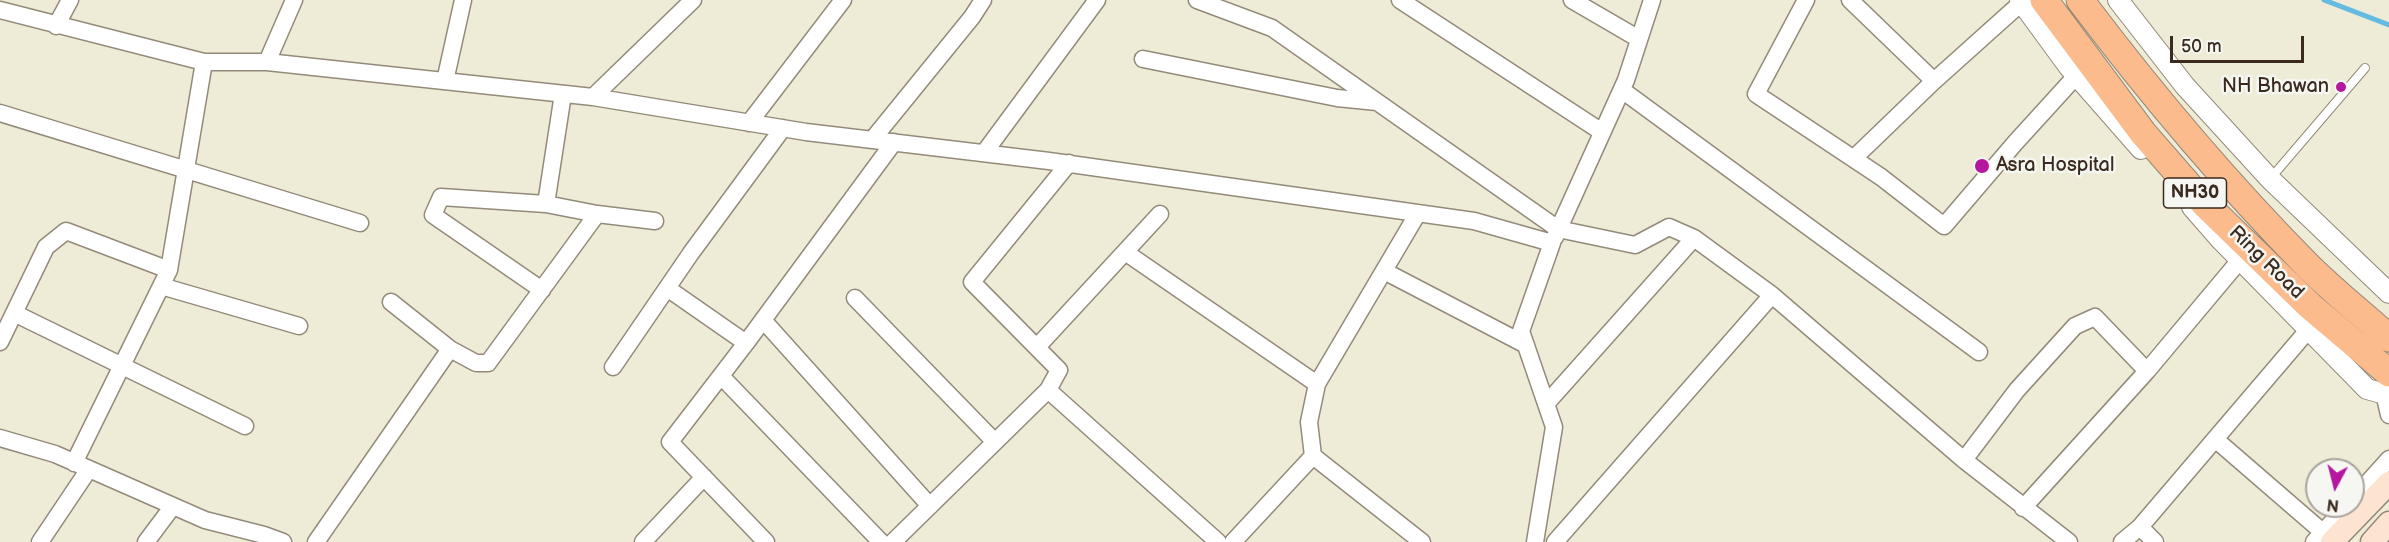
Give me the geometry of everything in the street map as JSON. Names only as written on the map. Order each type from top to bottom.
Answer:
[{"type":"highway","name":"Ring Road","points":[[2080,0],[2112,43],[2235,190],[2309,267],[2389,338]]},
{"type":"highway","name":"Ring Road","points":[[2029,1],[2204,203],[2310,306],[2387,387]]},
{"type":"main road","points":[[2326,539],[2389,483]]},
{"type":"main road","points":[[2372,542],[2389,523]]},
{"type":"street","points":[[56,26],[70,0]]},
{"type":"street","points":[[267,62],[294,0]]},
{"type":"street","points":[[445,81],[463,0]]},
{"type":"street","points":[[593,98],[693,0]]},
{"type":"street","points":[[749,123],[843,0]]},
{"type":"street","points":[[872,140],[972,17],[983,0]]},
{"type":"street","points":[[984,153],[1097,0]]},
{"type":"street","points":[[1197,0],[1272,28],[1378,102],[1555,236]]},
{"type":"street","points":[[1400,0],[1602,132]]},
{"type":"street","points":[[1572,0],[1639,39]]},
{"type":"street","points":[[1535,542],[1554,427],[1521,331],[1555,236],[1622,90],[1652,0]]},
{"type":"street","points":[[1806,0],[1756,94],[1854,158],[1944,226],[2076,76]]},
{"type":"street","points":[[1850,0],[1934,81]]},
{"type":"street","points":[[2118,0],[2185,86],[2270,179],[2389,293]]},
{"type":"street","points":[[1854,158],[1934,81],[2029,1],[2076,76],[2240,260],[2367,389],[2387,387],[2389,416]]},
{"type":"street","points":[[0,10],[204,62],[267,62],[563,94],[783,128],[1069,163],[1474,221],[1555,236],[1635,245],[1669,227],[1694,238],[1772,295],[1964,460],[2069,542]]},
{"type":"street","points":[[1143,59],[1337,98],[1378,102]]},
{"type":"street","points":[[40,542],[82,466],[121,368],[169,270],[204,62]]},
{"type":"street","points":[[1622,90],[1979,352]]},
{"type":"street","points":[[546,204],[563,94]]},
{"type":"street","points":[[0,113],[360,223]]},
{"type":"street","points":[[613,366],[783,128]]},
{"type":"street","points":[[766,542],[670,442],[894,142]]},
{"type":"street","points":[[893,542],[1048,390],[1059,370],[972,282],[1069,163]]},
{"type":"street","points":[[542,290],[433,215],[441,197],[546,204],[597,214],[655,221]]},
{"type":"street","points":[[1418,213],[1317,384],[1309,422],[1313,456],[1422,542]]},
{"type":"street","points":[[391,302],[450,349],[476,363],[488,363],[597,214]]},
{"type":"street","points":[[1037,347],[1160,214]]},
{"type":"street","points":[[0,342],[46,247],[66,231],[169,270]]},
{"type":"street","points":[[1546,404],[1694,238]]},
{"type":"street","points":[[1125,252],[1317,384]]},
{"type":"street","points":[[2023,508],[2147,371],[2240,260]]},
{"type":"street","points":[[1384,271],[1526,345]]},
{"type":"street","points":[[161,286],[299,326]]},
{"type":"street","points":[[667,288],[746,343]]},
{"type":"street","points":[[1555,542],[1772,295]]},
{"type":"street","points":[[855,298],[995,442]]},
{"type":"street","points":[[14,313],[121,368],[245,426]]},
{"type":"street","points":[[1964,460],[2017,390],[2075,326],[2094,317],[2147,371]]},
{"type":"street","points":[[763,320],[930,506]]},
{"type":"street","points":[[2122,542],[2140,527],[2309,330]]},
{"type":"street","points":[[316,542],[450,349]]},
{"type":"street","points":[[721,376],[881,542]]},
{"type":"street","points":[[1048,390],[1218,542]]},
{"type":"street","points":[[0,438],[82,466],[205,520],[283,542]]},
{"type":"street","points":[[2215,439],[2326,539],[2339,518]]},
{"type":"street","points":[[1233,542],[1313,456]]},
{"type":"street","points":[[2365,486],[2389,459]]},
{"type":"street","points":[[643,542],[704,477]]},
{"type":"street","points":[[146,542],[173,506]]},
{"type":"street","points":[[2140,527],[2155,542]]},
{"type":"lane","points":[[2270,179],[2365,68]]},
{"type":"waterway","points":[[2324,0],[2389,25]]},
{"type":"place","name":"NH Bhawan","points":[[2341,87]]},
{"type":"place","name":"Asra Hospital","points":[[1982,166]]}]
